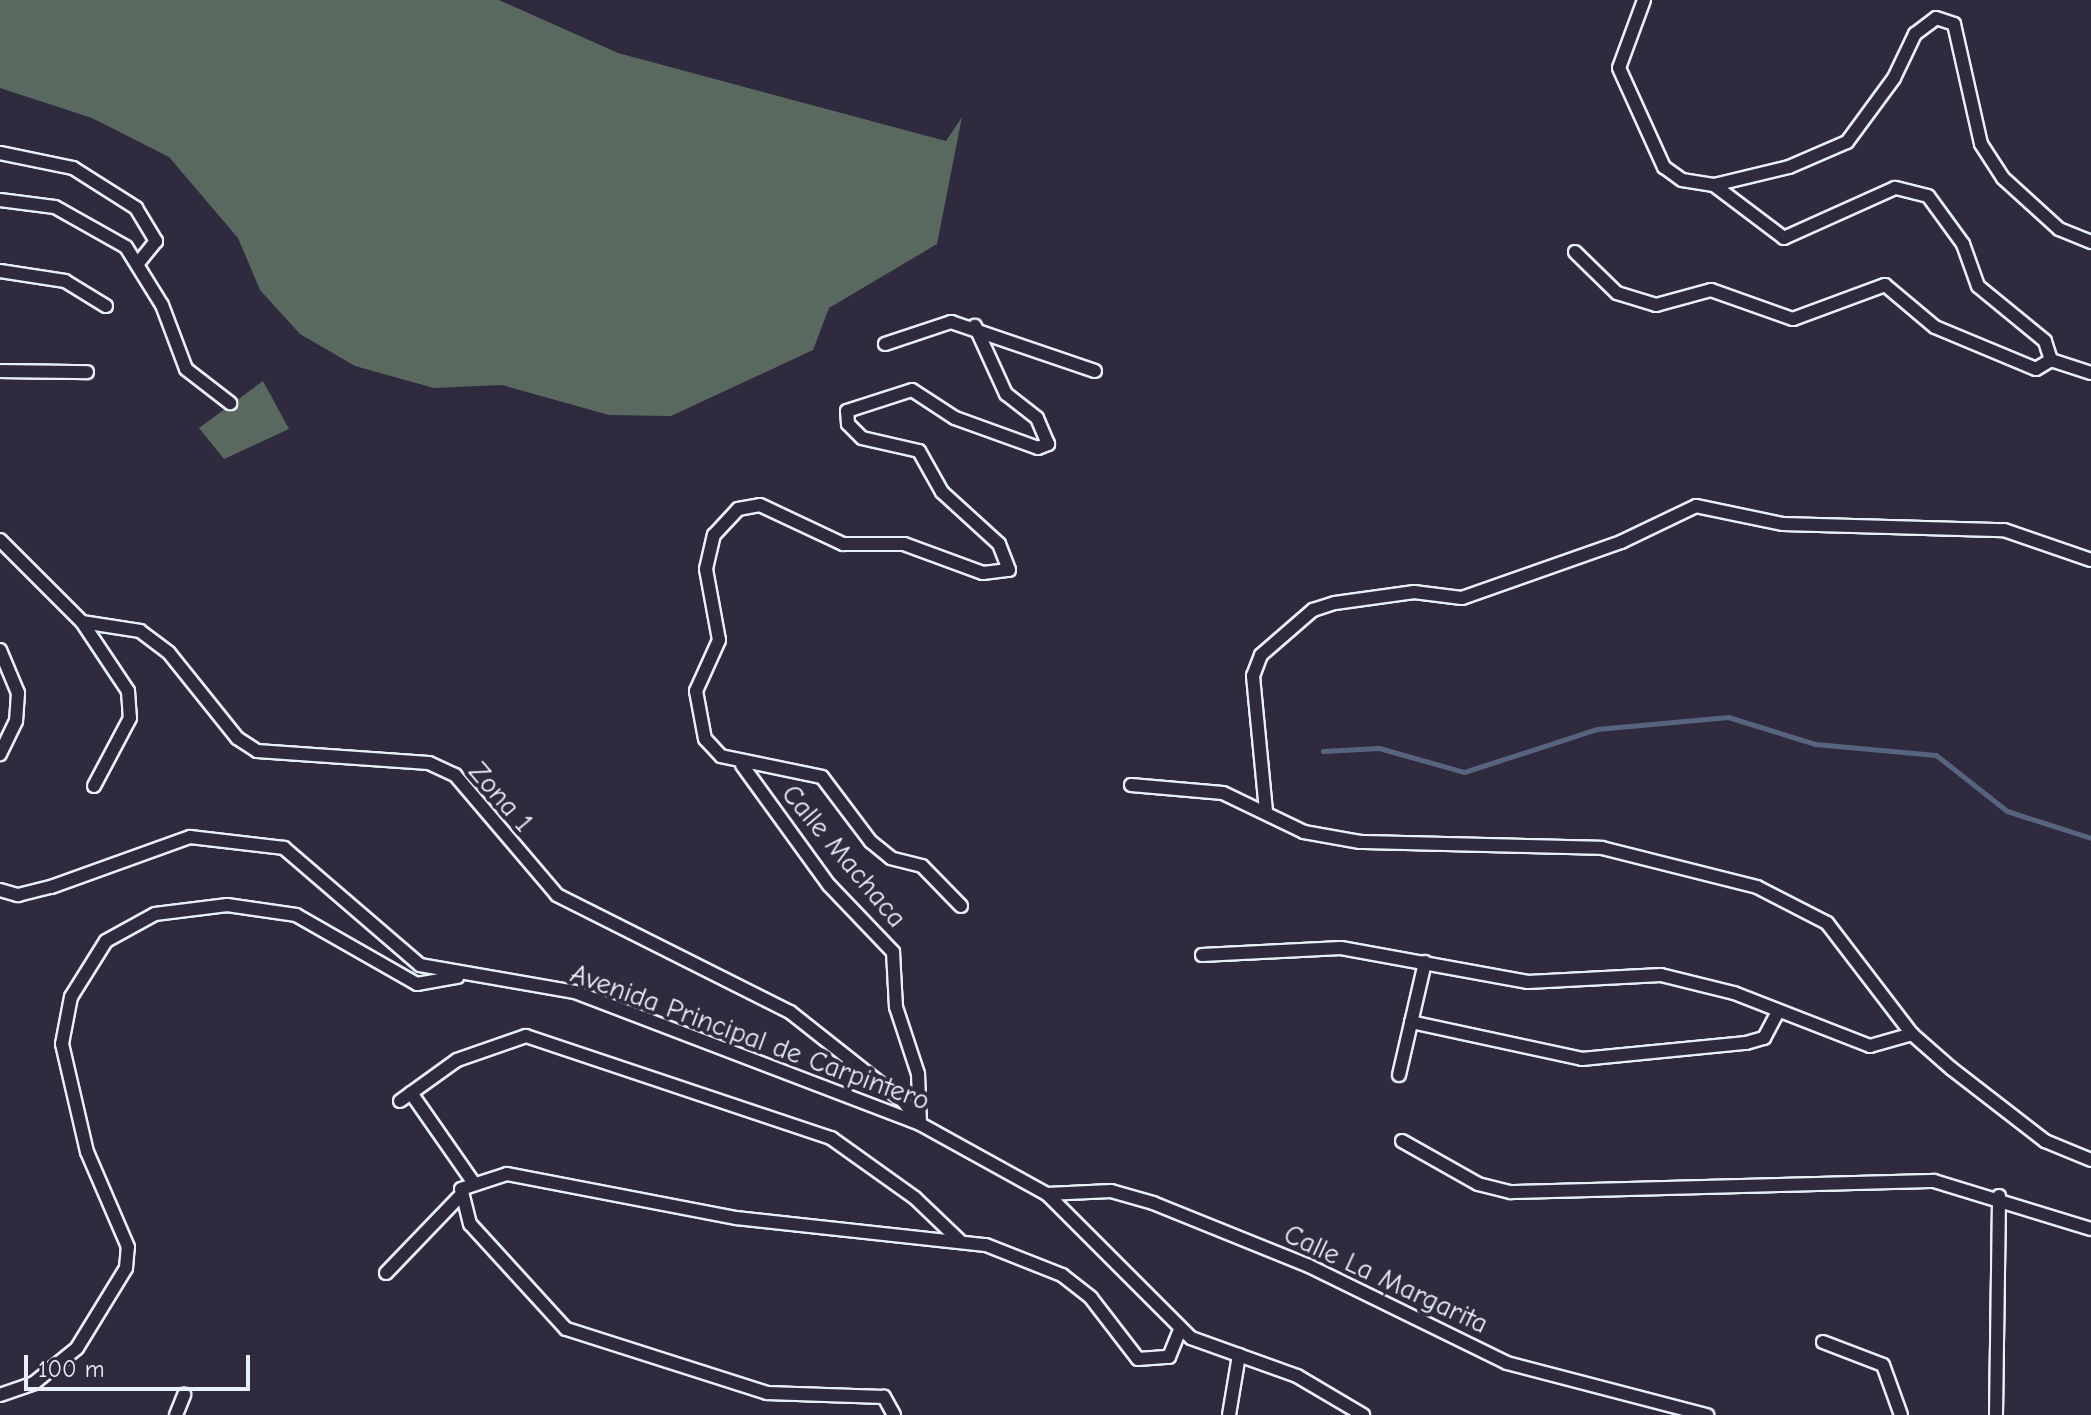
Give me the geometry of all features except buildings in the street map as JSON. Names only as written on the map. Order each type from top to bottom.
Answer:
[{"type":"street","points":[[1644,0],[1619,68],[1664,167],[1682,180],[1714,185],[1789,167],[1847,142],[1894,78],[1915,34],[1936,18],[1954,24],[1981,144],[2003,178],[2059,229],[2091,242]]},
{"type":"street","points":[[0,153],[73,168],[136,208],[156,241],[139,262]]},
{"type":"street","points":[[1714,185],[1784,238],[1895,188],[1928,196],[1963,244],[1978,286],[2045,341],[2051,360]]},
{"type":"street","points":[[0,200],[55,207],[139,262],[186,369],[230,403]]},
{"type":"street","points":[[1575,252],[1617,293],[1656,305],[1711,290],[1793,319],[1885,285],[1935,327],[2036,369],[2051,360],[2091,373]]},
{"type":"street","points":[[0,271],[65,281],[106,306]]},
{"type":"street","points":[[885,344],[951,322],[975,326],[1040,357],[1095,371]]},
{"type":"street","points":[[961,906],[922,866],[891,858],[871,842],[822,777],[742,765],[705,739],[696,691],[719,640],[706,569],[714,535],[738,509],[760,505],[843,544],[904,544],[983,573],[1009,570],[999,544],[942,492],[919,451],[862,438],[848,424],[847,411],[912,390],[955,418],[1038,448],[1048,444],[1037,418],[1006,394],[987,365],[975,326]]},
{"type":"street","points":[[0,371],[87,372]]},
{"type":"street","points":[[1266,811],[1253,676],[1261,655],[1313,610],[1335,603],[1414,592],[1462,598],[1621,542],[1696,506],[1783,524],[2004,530],[2091,560]]},
{"type":"street","points":[[0,540],[82,622],[128,691],[130,718],[94,786]]},
{"type":"street","name":"Zona 1","points":[[82,622],[140,631],[199,683],[237,738],[257,751],[429,763],[455,775],[557,895],[790,1012],[904,1102],[920,1124]]},
{"type":"street","points":[[0,650],[18,693],[16,721],[0,754]]},
{"type":"street","name":"Calle Machaca","points":[[742,765],[829,885],[893,952],[896,1007],[918,1074],[920,1124]]},
{"type":"street","points":[[1131,785],[1223,793],[1266,811],[1304,832],[1360,842],[1602,848],[1757,887],[1827,923],[1912,1034],[2045,1141],[2091,1160]]},
{"type":"street","name":"Avenida Principal de Carpintero","points":[[0,890],[18,895],[51,887],[190,837],[240,840],[284,848],[321,874],[373,932],[420,965],[460,977],[575,992],[920,1124],[1047,1194],[1181,1328]]},
{"type":"street","points":[[0,1395],[34,1383],[77,1348],[126,1268],[128,1247],[87,1152],[62,1044],[71,997],[106,941],[155,914],[227,905],[296,915],[417,984],[460,977]]},
{"type":"street","points":[[1202,955],[1341,948],[1528,982],[1661,975],[1778,1012],[1870,1046],[1912,1034]]},
{"type":"street","points":[[1399,1075],[1425,962]]},
{"type":"street","points":[[1411,1022],[1582,1059],[1746,1043],[1764,1038],[1778,1012]]},
{"type":"street","points":[[473,1182],[406,1097],[457,1060],[526,1036],[831,1138],[915,1198],[960,1241]]},
{"type":"street","points":[[1402,1141],[1478,1184],[1511,1192],[1934,1181],[1999,1196],[2091,1229]]},
{"type":"street","points":[[386,1273],[473,1182],[507,1174],[736,1218],[960,1241],[1016,1252],[1062,1275],[1091,1298],[1138,1359],[1169,1357],[1181,1328],[1239,1355],[1297,1376],[1363,1415]]},
{"type":"street","name":"Calle La Margarita","points":[[1047,1194],[1111,1191],[1153,1203],[1309,1266],[1507,1363],[1707,1415]]},
{"type":"street","points":[[461,1195],[470,1224],[566,1329],[767,1393],[884,1397],[894,1415]]},
{"type":"street","points":[[1996,1415],[1999,1196]]},
{"type":"street","points":[[1823,1342],[1883,1365],[1901,1415]]},
{"type":"street","points":[[1229,1415],[1239,1355]]},
{"type":"street","points":[[176,1415],[184,1395]]},
{"type":"green space","points":[[0,0],[499,0],[618,53],[946,141],[962,117],[937,244],[829,308],[813,350],[671,416],[609,415],[502,385],[434,388],[355,366],[300,334],[260,290],[238,238],[169,157],[92,118],[0,88]]},
{"type":"green space","points":[[263,381],[289,429],[224,459],[199,428]]},
{"type":"waterway","points":[[1323,751],[1379,748],[1464,772],[1597,729],[1728,717],[1815,744],[1936,755],[2007,811],[2091,838]]}]
